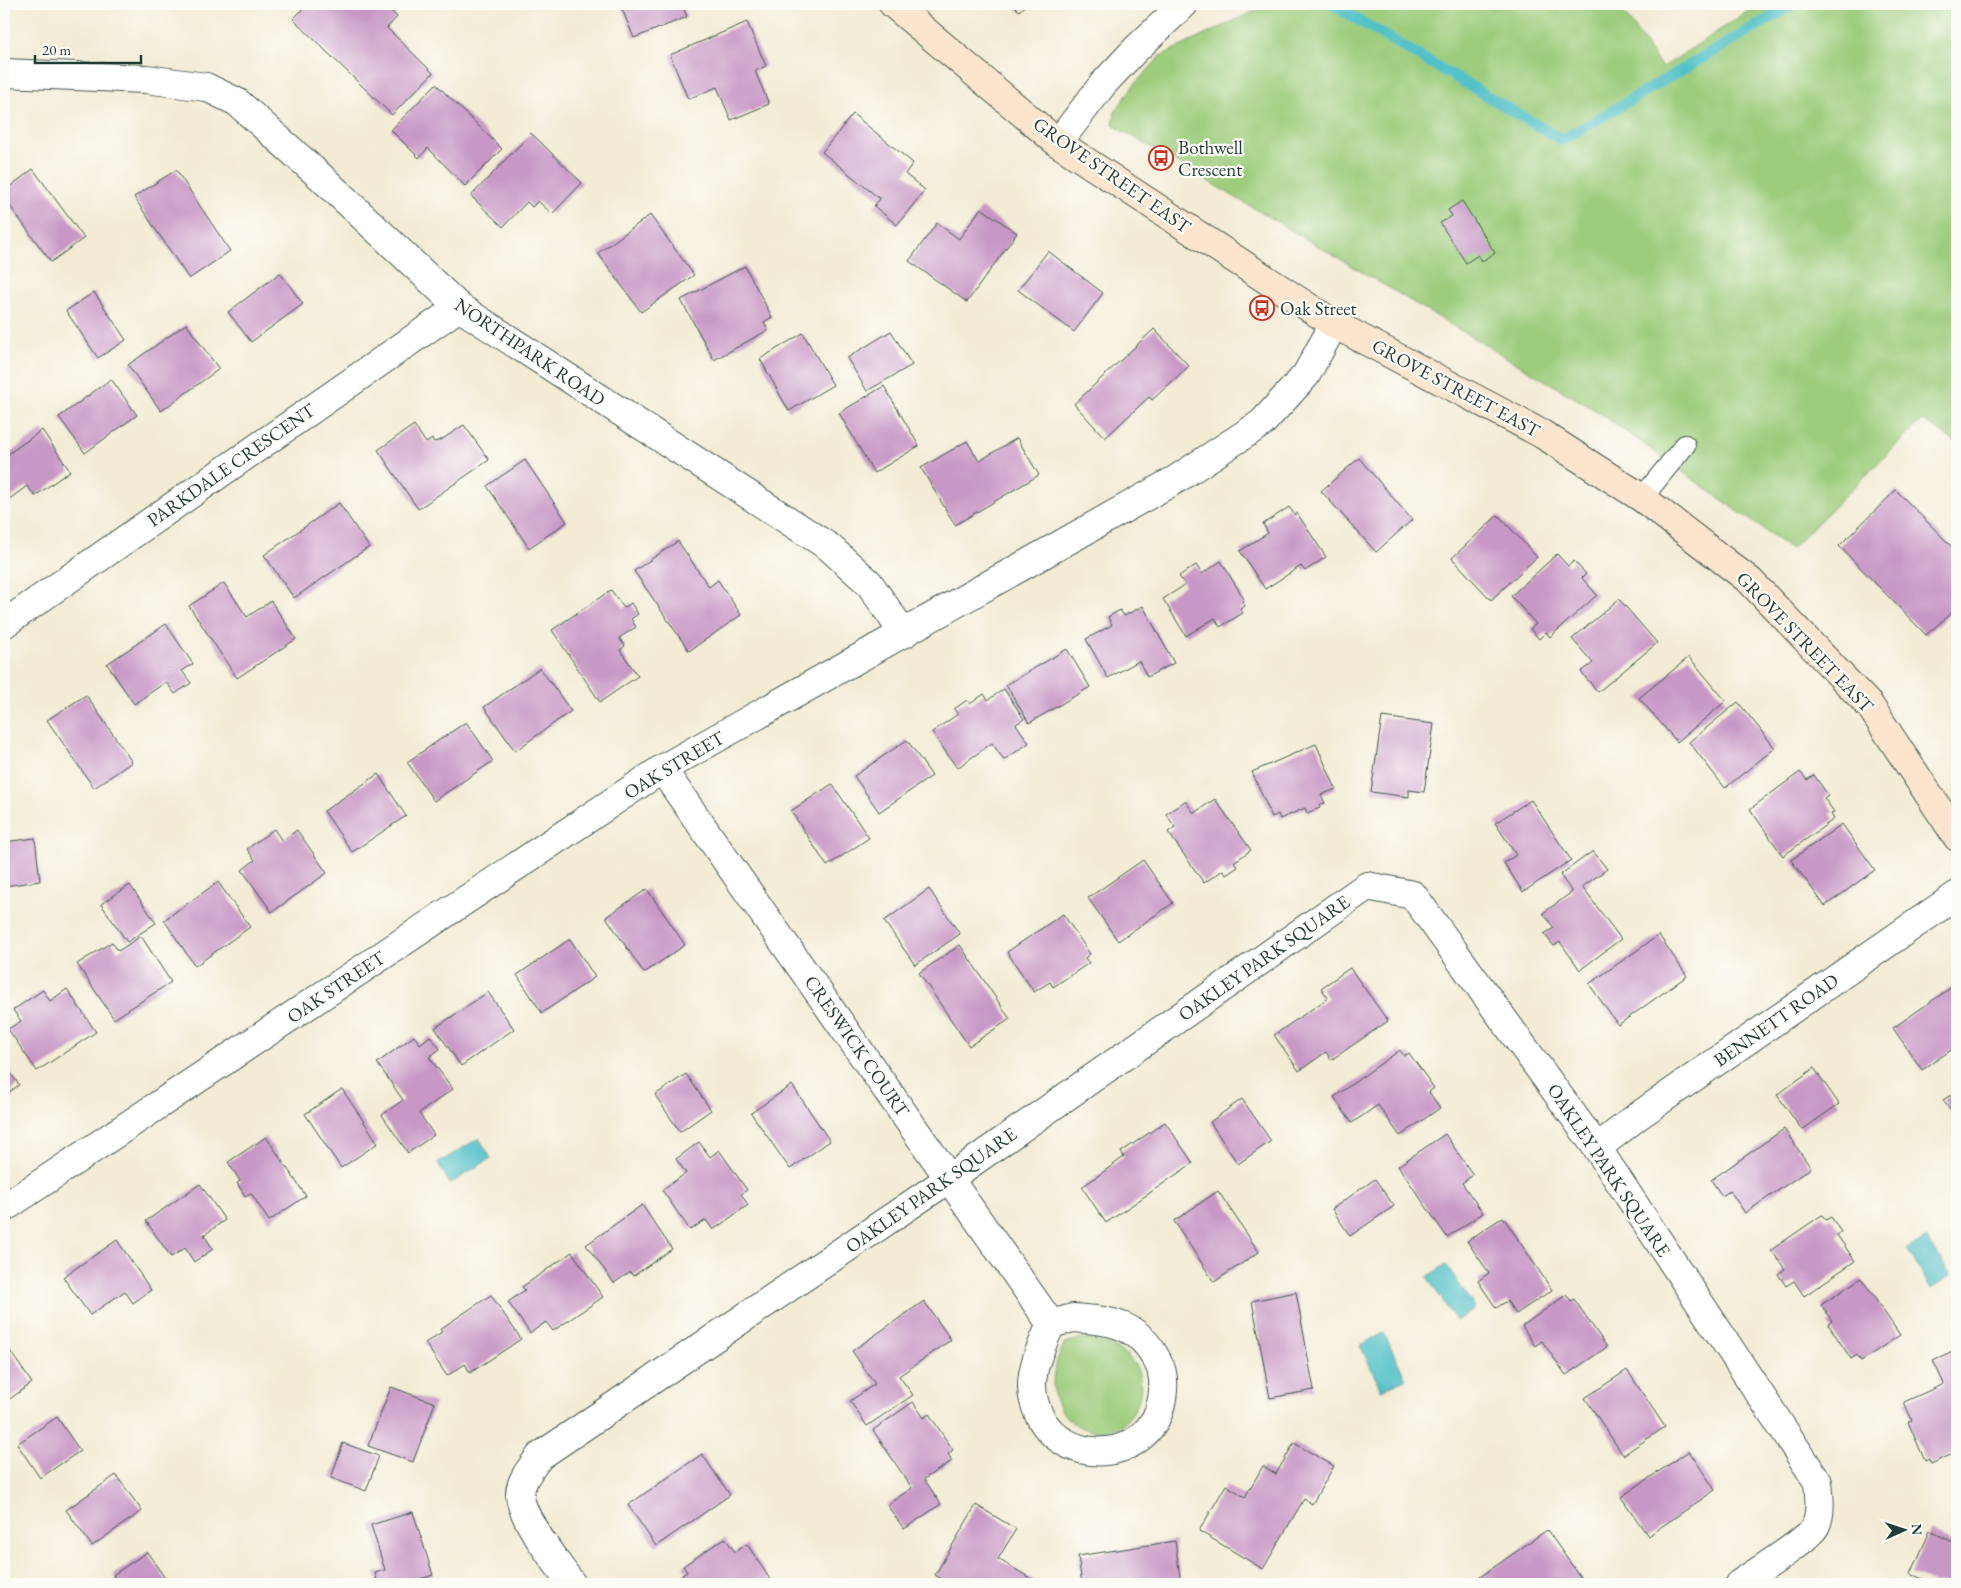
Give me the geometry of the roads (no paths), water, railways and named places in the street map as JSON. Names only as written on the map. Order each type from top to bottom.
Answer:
[{"type":"street","name":"GROVE STREET EAST","points":[[893,4],[1058,143],[1334,324],[1542,434],[1642,498],[1750,581],[1866,702],[1957,837]]},
{"type":"street","points":[[1058,143],[1103,84],[1136,49],[1184,4]]},
{"type":"street","name":"NORTHPARK ROAD","points":[[4,73],[146,79],[206,87],[237,102],[321,177],[459,307],[829,547],[869,583],[904,634]]},
{"type":"street","name":"PARKDALE CRESCENT","points":[[4,624],[459,307]]},
{"type":"street","name":"OAK STREET","points":[[4,1208],[662,769],[1175,480],[1262,423],[1306,374],[1334,324]]},
{"type":"street","name":"CRESWICK COURT","points":[[662,769],[1051,1324]]},
{"type":"street","name":"OAKLEY PARK SQUARE","points":[[572,1584],[538,1535],[524,1509],[520,1493],[526,1475],[540,1456],[950,1178],[1368,886],[1413,895],[1597,1148],[1818,1482],[1819,1506],[1816,1526],[1799,1542],[1739,1584]]},
{"type":"street","name":"BENNETT ROAD","points":[[1597,1148],[1638,1116],[1957,894]]},
{"type":"street","points":[[1073,1318],[1119,1324],[1137,1333],[1152,1348],[1161,1366],[1164,1386],[1160,1407],[1151,1425],[1137,1440],[1118,1449],[1098,1452],[1077,1449],[1059,1440],[1045,1425],[1035,1406],[1032,1386],[1035,1366],[1051,1324],[1073,1318]]},
{"type":"lane","points":[[1642,498],[1685,445]]},
{"type":"water","points":[[479,1138],[491,1158],[450,1184],[438,1163]]},
{"type":"water","points":[[1927,1237],[1951,1276],[1931,1289],[1907,1249]]},
{"type":"water","points":[[1446,1264],[1475,1308],[1456,1321],[1427,1277]]},
{"type":"water","points":[[1384,1333],[1406,1379],[1381,1390],[1360,1345]]},
{"type":"waterway","points":[[1331,4],[1562,140],[1794,4]]},
{"type":"place","name":"Bothwell Crescent","points":[[1161,158]]},
{"type":"place","name":"Oak Street","points":[[1262,308]]}]
